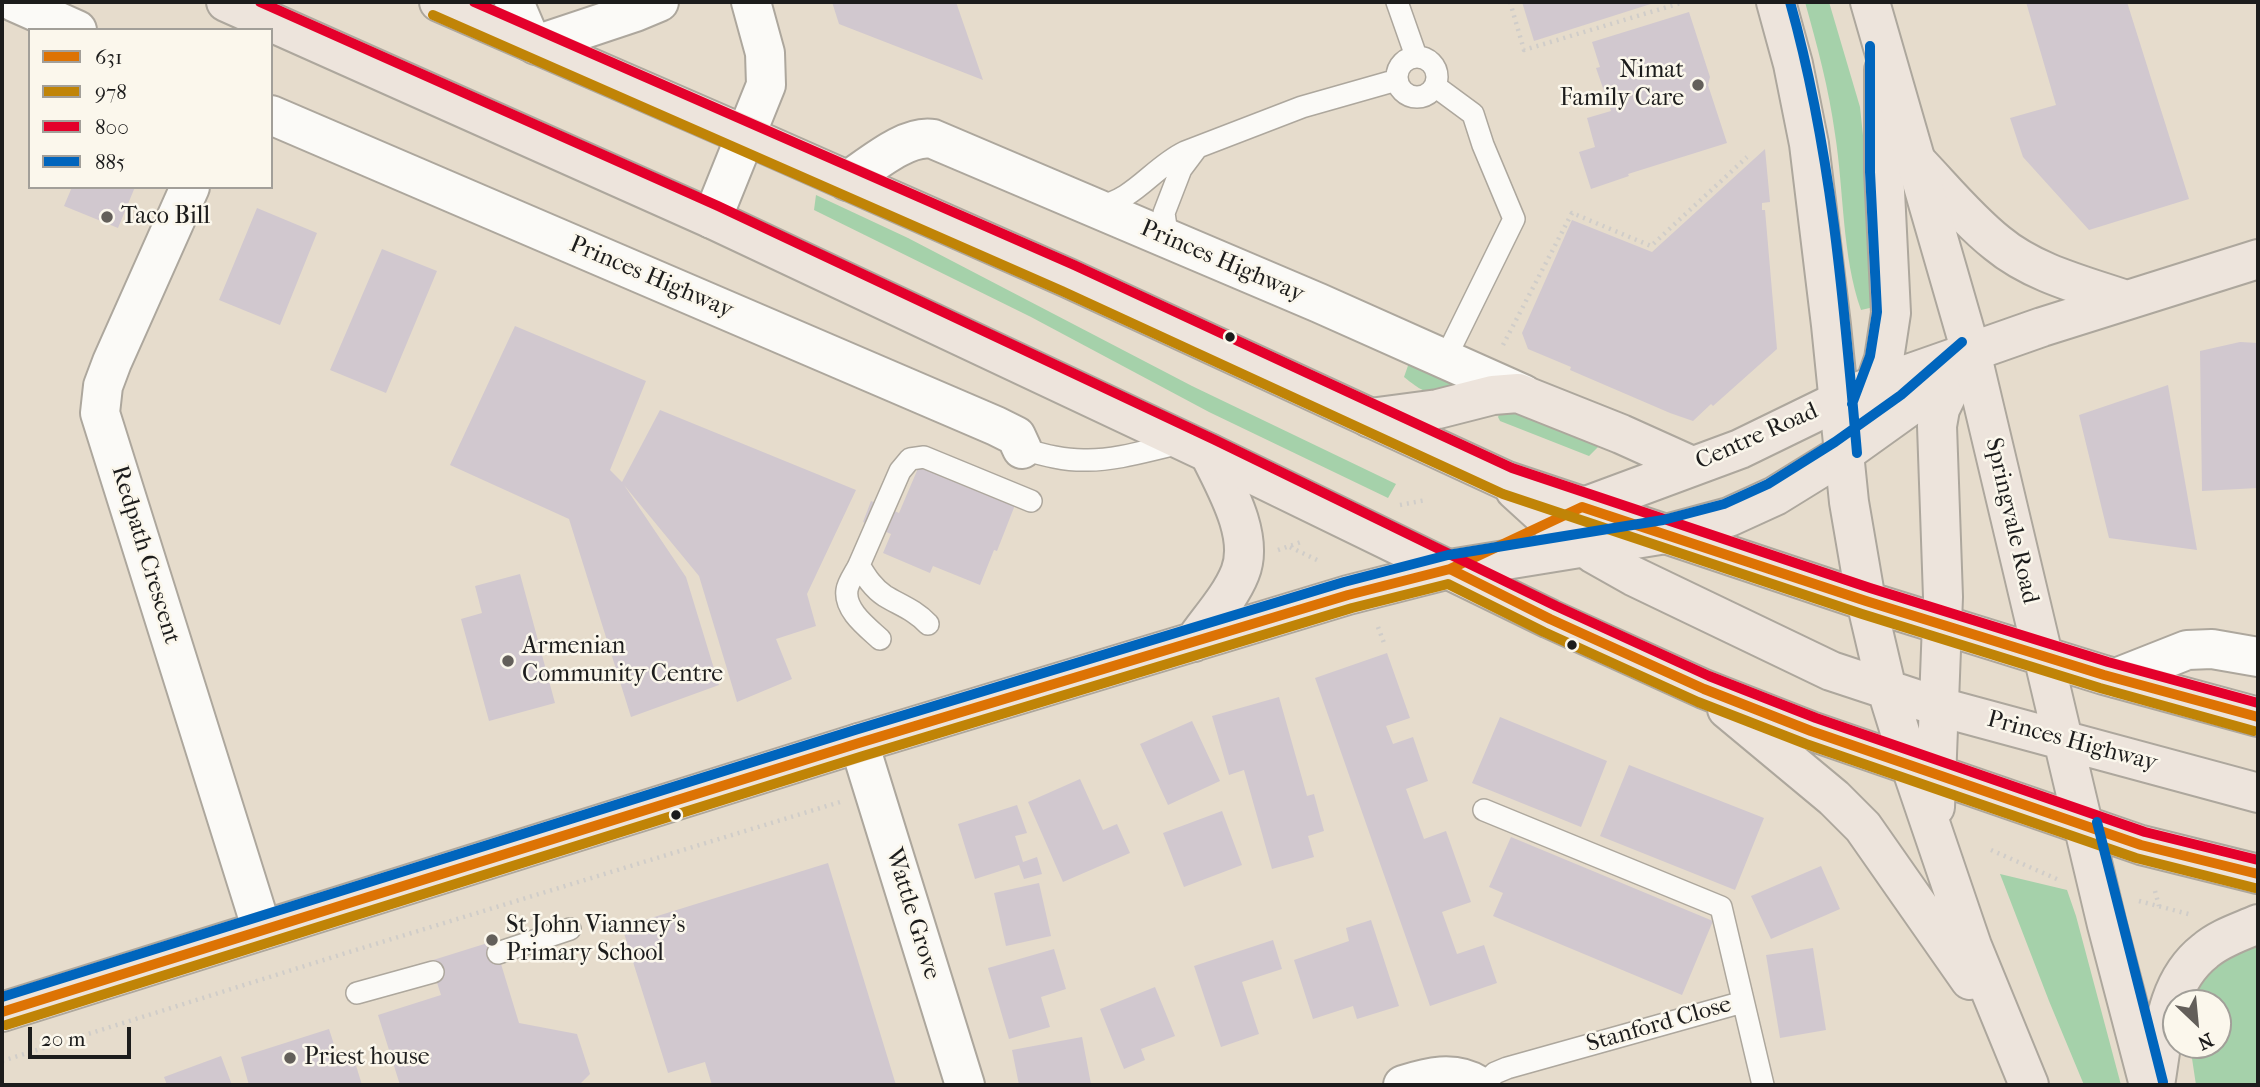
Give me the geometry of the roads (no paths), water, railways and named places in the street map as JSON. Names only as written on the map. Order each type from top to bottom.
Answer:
[{"type":"main road","points":[[226,2],[259,24]]},
{"type":"main road","points":[[439,2],[1211,343],[1507,481],[1566,514],[1666,534],[1866,601],[2043,656],[2258,717]]},
{"type":"main road","points":[[1776,2],[1807,131],[1843,454],[1866,601],[1886,690],[1923,769],[1933,830],[1972,946],[2029,1085]]},
{"type":"main road","name":"Springvale Road","points":[[1870,2],[1971,352],[2083,825],[2149,1085]]},
{"type":"main road","points":[[273,30],[712,219],[1197,448],[1550,619],[1704,689],[1811,731],[2141,845],[2258,874]]},
{"type":"main road","points":[[1843,454],[1876,385],[1884,359],[1891,313],[1884,171],[1884,46]]},
{"type":"main road","points":[[1916,161],[1979,227],[2007,250],[2051,274],[2126,300]]},
{"type":"main road","name":"Centre Road","points":[[1450,569],[1566,514],[1754,443],[1839,400],[1876,385],[2126,300],[2258,259]]},
{"type":"main road","points":[[1923,769],[1940,707],[1943,625],[1937,426],[1946,394],[1971,352]]},
{"type":"main road","name":"Centre Road","points":[[1450,569],[1666,534],[1706,524],[1751,508],[1843,454],[1910,406],[1971,352]]},
{"type":"main road","points":[[1370,418],[1438,409],[1503,394],[1523,394],[1692,466]]},
{"type":"main road","points":[[1194,642],[1234,586],[1243,561],[1240,521],[1197,448]]},
{"type":"main road","points":[[1566,514],[1585,547]]},
{"type":"main road","name":"Princes Highway","points":[[1585,547],[1633,576],[1831,671],[1940,707],[2258,793]]},
{"type":"main road","points":[[2,1012],[859,743],[1348,595],[1450,569]]},
{"type":"main road","points":[[1704,689],[1834,798],[1863,827],[2007,1033]]},
{"type":"main road","points":[[2155,1085],[2168,1008],[2182,977],[2206,950],[2258,924]]},
{"type":"street","points":[[14,2],[72,28]]},
{"type":"street","points":[[514,2],[534,44],[659,2]]},
{"type":"street","points":[[712,219],[764,96],[767,80],[762,41],[751,2]]},
{"type":"street","name":"Princes Highway","points":[[273,116],[996,426],[1016,436],[1022,449]]},
{"type":"street","name":"Princes Highway","points":[[847,181],[914,139],[941,141],[1523,394]]},
{"type":"street","name":"Redpath Crescent","points":[[189,189],[112,362],[103,386],[100,413],[262,930]]},
{"type":"street","points":[[2116,678],[2173,654],[2194,649],[2223,650],[2258,657]]},
{"type":"street","name":"Wattle Grove","points":[[859,743],[965,1085]]},
{"type":"street","points":[[1403,1085],[1427,1078],[1448,1076],[1468,1079],[1480,1085]]},
{"type":"lane","points":[[1397,2],[1416,57]]},
{"type":"lane","points":[[1407,59],[1427,59],[1436,69],[1435,86],[1426,95],[1413,96],[1402,91],[1396,80],[1399,66],[1407,59]]},
{"type":"lane","points":[[1095,207],[1119,200],[1175,157],[1210,141],[1303,107],[1396,80]]},
{"type":"lane","points":[[1435,86],[1473,114],[1514,219],[1445,359]]},
{"type":"lane","points":[[1168,240],[1164,213],[1178,176],[1192,153],[1210,141]]},
{"type":"lane","points":[[1022,449],[1053,457],[1089,460],[1197,448]]},
{"type":"lane","points":[[880,639],[857,617],[848,603],[847,589],[900,471],[909,459],[925,457],[1031,501]]},
{"type":"lane","points":[[859,565],[883,595],[910,609],[928,624]]},
{"type":"lane","name":"Stanford Close","points":[[1480,1085],[1495,1073],[1507,1068],[1743,1002],[1721,907],[1484,810]]},
{"type":"lane","points":[[498,953],[570,929]]},
{"type":"lane","points":[[357,993],[433,972]]},
{"type":"lane","points":[[1743,1002],[1763,1085]]},
{"type":"place","name":"Nimat Family Care","points":[[1698,85]]},
{"type":"place","name":"Taco Bill","points":[[107,217]]},
{"type":"place","name":"Armenian Community Centre","points":[[508,661]]},
{"type":"place","name":"St John Vianney's Primary School","points":[[492,940]]},
{"type":"place","name":"Priest house","points":[[290,1058]]}]
